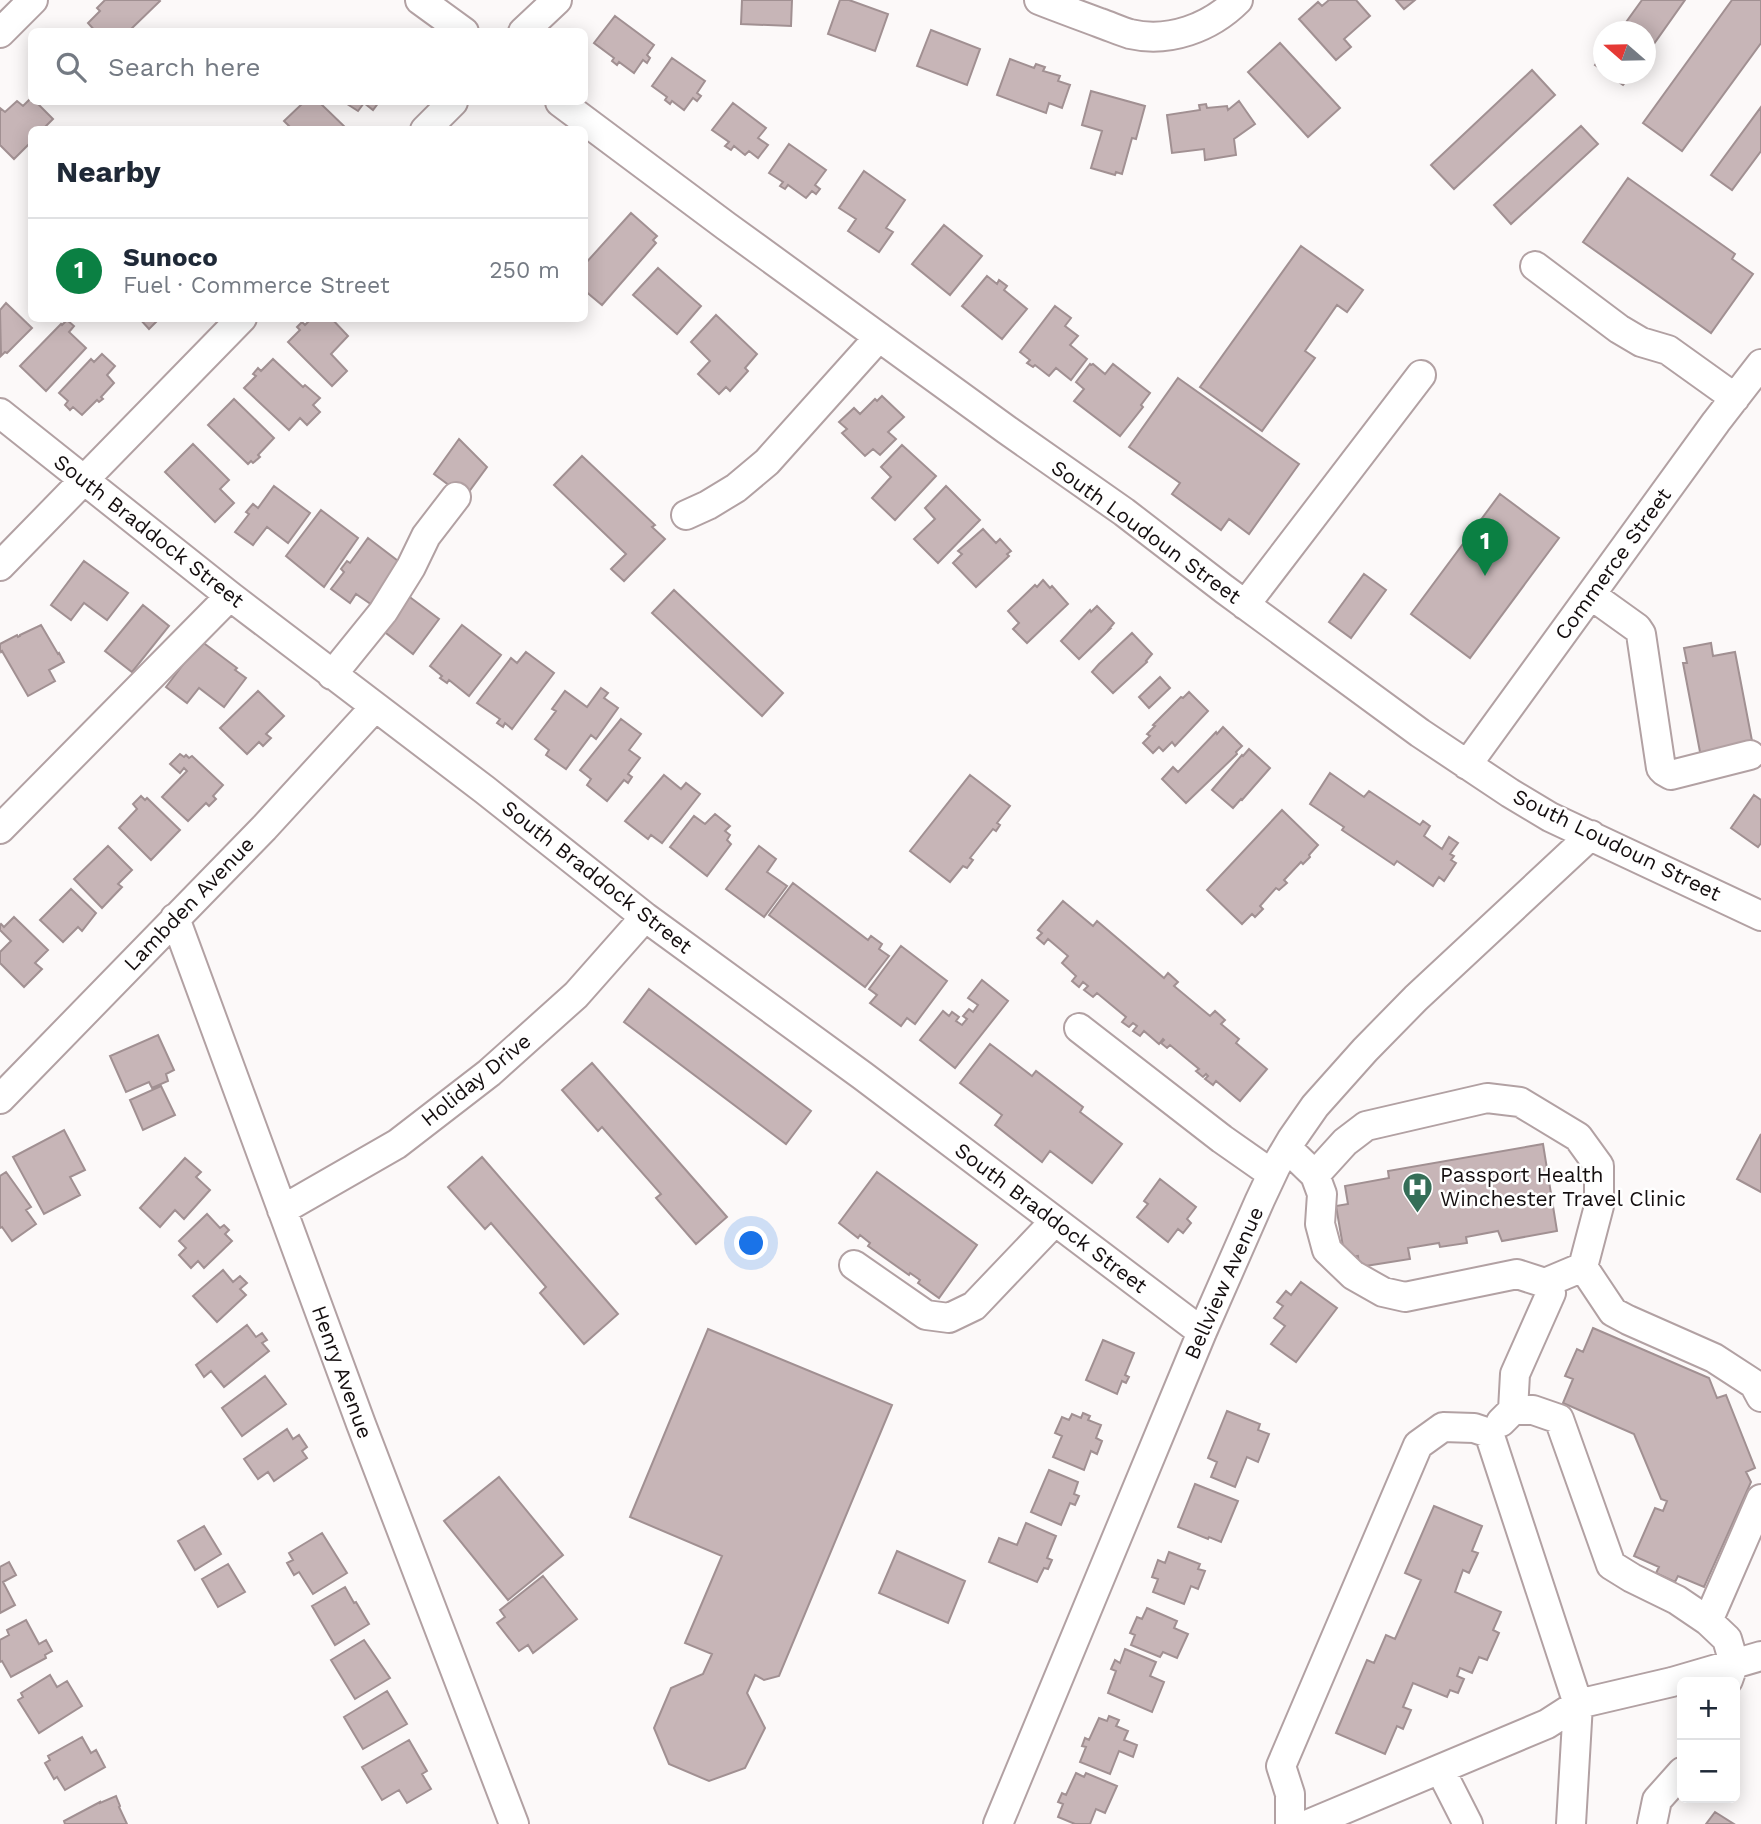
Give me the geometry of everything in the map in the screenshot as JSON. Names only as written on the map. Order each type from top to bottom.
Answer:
[{"type":"street","points":[[0,33],[33,0]]},
{"type":"street","points":[[420,0],[458,28]]},
{"type":"street","points":[[527,28],[557,0]]},
{"type":"street","points":[[1039,0],[1130,34],[1151,37],[1178,34],[1203,26],[1226,12],[1238,0]]},
{"type":"street","points":[[429,126],[450,105]]},
{"type":"street","name":"South Loudoun Street","points":[[564,105],[726,226],[1124,512],[1245,605],[1467,765],[1550,817],[1761,916]]},
{"type":"street","points":[[1535,266],[1619,329],[1641,342],[1668,350],[1735,398]]},
{"type":"street","points":[[0,566],[238,322]]},
{"type":"street","points":[[686,515],[736,488],[767,463],[879,337]]},
{"type":"street","name":"Commerce Street","points":[[1467,765],[1761,365]]},
{"type":"street","points":[[1245,605],[1421,374]]},
{"type":"street","name":"South Braddock Street","points":[[0,413],[230,596],[485,790],[645,917],[863,1076],[1202,1332]]},
{"type":"street","points":[[332,675],[383,612],[411,567],[426,536],[456,497]]},
{"type":"street","points":[[1591,595],[1637,628],[1641,634],[1661,768],[1671,775],[1750,755]]},
{"type":"street","points":[[0,829],[230,596]]},
{"type":"street","name":"Lambden Avenue","points":[[0,1099],[264,828],[375,707]]},
{"type":"street","name":"Bellview Avenue","points":[[998,1824],[1202,1332],[1272,1174],[1287,1148],[1315,1105],[1365,1050],[1416,998],[1591,835]]},
{"type":"street","name":"Holiday Drive","points":[[282,1210],[397,1144],[489,1073],[576,995],[645,917]]},
{"type":"street","name":"Henry Avenue","points":[[176,918],[366,1437],[514,1824]]},
{"type":"street","points":[[1079,1028],[1222,1139],[1272,1174]]},
{"type":"street","points":[[1315,1175],[1345,1142],[1366,1126],[1487,1098],[1520,1102],[1578,1137],[1599,1166],[1599,1206],[1583,1267],[1613,1312],[1714,1358],[1754,1384],[1761,1397]]},
{"type":"street","points":[[1287,1148],[1315,1175],[1322,1195],[1320,1224],[1327,1250],[1353,1275],[1383,1292],[1405,1297],[1517,1274],[1545,1283],[1583,1267]]},
{"type":"street","points":[[854,1265],[926,1315],[949,1318],[974,1306],[1055,1221]]},
{"type":"street","points":[[1489,1433],[1513,1410],[1516,1374],[1551,1293],[1545,1283]]},
{"type":"street","points":[[1513,1410],[1533,1410],[1559,1419],[1611,1565],[1677,1600],[1708,1621],[1727,1639],[1731,1673]]},
{"type":"street","points":[[1290,1824],[1290,1794],[1281,1766],[1418,1444],[1443,1427],[1474,1428],[1489,1433]]},
{"type":"street","points":[[1489,1433],[1578,1704],[1571,1824]]},
{"type":"street","points":[[1708,1621],[1761,1499]]},
{"type":"street","points":[[1309,1824],[1547,1724],[1578,1704],[1672,1682],[1731,1673],[1761,1656]]},
{"type":"street","points":[[1440,1769],[1468,1824]]},
{"type":"street","points":[[1652,1824],[1657,1800],[1677,1778]]},
{"type":"building","points":[[105,0],[160,1],[132,28],[92,28],[88,23],[100,11],[97,8]]},
{"type":"building","points":[[742,0],[792,0],[791,26],[741,24]]},
{"type":"building","points":[[840,0],[849,0],[888,14],[875,51],[828,34]]},
{"type":"building","points":[[1329,0],[1356,0],[1370,16],[1344,39],[1351,47],[1336,60],[1299,19],[1318,2],[1322,6]]},
{"type":"building","points":[[1396,0],[1415,0],[1404,9]]},
{"type":"building","points":[[1642,0],[1685,0],[1656,41],[1656,21],[1627,21]]},
{"type":"building","points":[[1732,0],[1761,0],[1761,43],[1682,151],[1643,123]]},
{"type":"building","points":[[615,16],[654,45],[647,55],[650,58],[647,63],[643,60],[634,73],[619,62],[617,65],[612,61],[614,58],[594,43]]},
{"type":"building","points":[[931,30],[980,49],[967,85],[917,66]]},
{"type":"building","points":[[1280,43],[1340,108],[1308,137],[1248,72]]},
{"type":"building","points":[[672,58],[705,81],[697,93],[701,96],[697,101],[693,98],[684,110],[672,101],[670,104],[665,100],[667,97],[652,86]]},
{"type":"building","points":[[1010,59],[1034,68],[1036,64],[1045,67],[1043,71],[1060,76],[1058,81],[1070,85],[1062,108],[1049,103],[1046,113],[997,95]]},
{"type":"building","points":[[1532,70],[1555,95],[1454,189],[1431,165]]},
{"type":"building","points":[[1091,91],[1145,106],[1122,174],[1116,172],[1115,175],[1091,168],[1102,131],[1082,125]]},
{"type":"building","points":[[17,101],[23,106],[28,101],[28,105],[39,105],[53,119],[46,126],[28,126],[28,145],[14,159],[0,145],[0,108],[5,112]]},
{"type":"building","points":[[1239,101],[1255,124],[1234,139],[1236,155],[1205,160],[1204,149],[1172,153],[1167,115],[1200,110],[1199,105],[1206,104],[1207,108],[1227,106],[1228,110]]},
{"type":"building","points":[[733,103],[766,128],[758,138],[768,145],[758,158],[749,151],[745,155],[734,146],[731,150],[725,146],[729,142],[712,130]]},
{"type":"building","points":[[301,105],[322,105],[344,126],[289,126],[284,121]]},
{"type":"building","points":[[349,105],[362,105],[358,111]]},
{"type":"building","points":[[1761,107],[1761,151],[1732,190],[1711,175]]},
{"type":"building","points":[[1581,126],[1598,144],[1511,224],[1494,205]]},
{"type":"building","points":[[789,144],[826,170],[815,185],[820,189],[816,194],[812,191],[806,198],[788,185],[785,189],[780,186],[783,182],[769,173]]},
{"type":"building","points":[[864,171],[905,200],[886,228],[893,232],[879,252],[848,231],[856,219],[839,208]]},
{"type":"building","points":[[1628,178],[1735,254],[1732,259],[1753,274],[1711,333],[1583,242]]},
{"type":"building","points":[[631,213],[657,236],[653,240],[656,243],[602,305],[588,293],[588,261]]},
{"type":"building","points":[[944,225],[982,256],[950,295],[912,264]]},
{"type":"building","points":[[1301,246],[1363,290],[1347,312],[1337,305],[1305,351],[1315,358],[1262,431],[1200,387]]},
{"type":"building","points":[[658,268],[701,306],[677,334],[633,295]]},
{"type":"building","points":[[987,276],[997,284],[999,280],[1007,286],[1004,290],[1027,309],[1002,339],[962,306]]},
{"type":"building","points":[[6,303],[32,328],[1,356],[0,310]]},
{"type":"building","points":[[1055,306],[1071,318],[1065,326],[1078,336],[1070,345],[1087,359],[1071,380],[1056,368],[1049,376],[1035,365],[1033,367],[1027,363],[1030,360],[1020,352]]},
{"type":"building","points":[[716,315],[757,354],[745,368],[748,371],[730,391],[726,387],[719,394],[698,374],[710,361],[691,342]]},
{"type":"building","points":[[69,322],[74,326],[69,332],[86,348],[46,391],[20,366],[62,325]]},
{"type":"building","points":[[143,322],[156,322],[149,329]]},
{"type":"building","points":[[302,322],[305,325],[308,322],[335,322],[348,336],[331,354],[347,371],[332,386],[288,342],[300,330],[297,327]]},
{"type":"building","points":[[102,354],[115,366],[107,375],[114,383],[101,397],[103,399],[99,402],[97,400],[82,415],[73,407],[70,410],[65,405],[68,401],[59,393],[91,359],[94,362]]},
{"type":"building","points":[[273,359],[303,387],[305,385],[320,398],[313,405],[320,412],[307,425],[300,418],[289,430],[244,388],[256,376],[253,374],[258,368],[261,371]]},
{"type":"building","points":[[1090,364],[1105,374],[1113,364],[1150,393],[1141,405],[1143,407],[1120,436],[1074,401],[1084,389],[1076,382]]},
{"type":"building","points":[[1178,378],[1299,464],[1249,534],[1229,519],[1221,530],[1172,494],[1180,483],[1129,447]]},
{"type":"building","points":[[882,396],[904,417],[888,432],[896,439],[880,455],[873,449],[865,456],[842,433],[847,429],[839,422],[854,408],[860,414],[875,399],[877,401]]},
{"type":"building","points":[[234,399],[274,438],[253,463],[251,461],[248,464],[208,425]]},
{"type":"building","points":[[459,439],[487,467],[465,497],[434,474]]},
{"type":"building","points":[[193,444],[229,480],[220,489],[234,503],[215,522],[165,472]]},
{"type":"building","points":[[902,445],[936,476],[895,520],[872,498],[891,477],[881,467]]},
{"type":"building","points":[[582,456],[655,525],[652,527],[665,539],[624,581],[611,569],[626,554],[554,485]]},
{"type":"building","points":[[274,486],[310,513],[288,543],[267,527],[253,545],[235,532],[249,514],[246,512],[253,504],[258,508]]},
{"type":"building","points":[[946,486],[980,520],[938,563],[914,539],[935,519],[925,508]]},
{"type":"building","points":[[1500,494],[1559,538],[1470,658],[1411,614]]},
{"type":"building","points":[[321,510],[358,538],[324,587],[286,556]]},
{"type":"building","points":[[983,529],[996,543],[1000,539],[1011,551],[976,587],[953,563],[962,554],[958,551]]},
{"type":"building","points":[[368,538],[402,564],[372,605],[356,594],[350,603],[331,589],[344,572],[341,569],[347,561],[350,563]]},
{"type":"building","points":[[84,561],[128,593],[107,620],[84,603],[71,620],[51,605]]},
{"type":"building","points":[[1364,574],[1386,590],[1351,638],[1329,622]]},
{"type":"building","points":[[1043,580],[1068,604],[1027,643],[1013,629],[1019,623],[1008,611]]},
{"type":"building","points":[[674,590],[783,693],[762,716],[652,613]]},
{"type":"building","points":[[403,592],[439,619],[413,654],[377,626]]},
{"type":"building","points":[[143,605],[169,626],[132,672],[105,651]]},
{"type":"building","points":[[1097,606],[1114,623],[1079,659],[1061,641]]},
{"type":"building","points":[[41,625],[64,662],[49,670],[55,681],[28,696],[1,652],[0,644]]},
{"type":"building","points":[[462,625],[501,655],[469,696],[449,680],[447,683],[440,678],[442,676],[430,666]]},
{"type":"building","points":[[1132,633],[1152,654],[1147,662],[1113,693],[1092,672]]},
{"type":"building","points":[[201,641],[246,678],[224,707],[199,688],[187,703],[166,687]]},
{"type":"building","points":[[1711,643],[1713,656],[1735,652],[1753,746],[1701,757],[1683,663],[1687,663],[1684,648]]},
{"type":"building","points":[[526,652],[554,673],[512,729],[505,723],[503,727],[497,723],[500,719],[477,703],[511,658],[517,663]]},
{"type":"building","points":[[1160,677],[1170,688],[1149,708],[1139,697]]},
{"type":"building","points":[[601,688],[608,693],[604,698],[618,708],[596,739],[591,735],[566,769],[546,755],[549,750],[535,739],[556,711],[552,709],[565,691],[587,707]]},
{"type":"building","points":[[258,691],[284,716],[266,734],[271,738],[263,746],[259,742],[247,754],[220,728]]},
{"type":"building","points":[[1189,692],[1208,711],[1175,746],[1172,742],[1163,751],[1159,747],[1153,753],[1143,743],[1150,736],[1147,734],[1181,697]]},
{"type":"building","points":[[621,719],[641,734],[629,750],[640,758],[628,774],[632,777],[628,783],[624,780],[607,801],[587,785],[591,779],[580,770]]},
{"type":"building","points":[[1223,727],[1242,746],[1186,803],[1162,779],[1173,767],[1178,772]]},
{"type":"building","points":[[1249,749],[1270,768],[1233,808],[1212,790]]},
{"type":"building","points":[[180,754],[189,758],[192,756],[223,785],[213,796],[216,799],[209,806],[206,803],[188,821],[162,797],[187,771],[184,768],[180,773],[170,764]]},
{"type":"building","points":[[1330,773],[1364,797],[1369,791],[1420,825],[1423,821],[1430,826],[1424,836],[1442,849],[1449,837],[1458,843],[1450,854],[1454,856],[1451,860],[1456,863],[1444,881],[1439,877],[1433,886],[1397,861],[1394,865],[1342,830],[1344,827],[1310,804]]},
{"type":"building","points":[[664,775],[681,789],[686,783],[700,794],[662,843],[651,835],[648,839],[625,821]]},
{"type":"building","points":[[970,775],[1010,806],[997,823],[1000,825],[996,831],[993,829],[970,858],[973,860],[967,868],[963,866],[950,882],[910,851]]},
{"type":"building","points":[[1754,795],[1761,800],[1761,843],[1758,847],[1731,828]]},
{"type":"building","points":[[141,796],[145,800],[147,798],[180,830],[151,860],[119,828],[137,809],[133,804]]},
{"type":"building","points":[[1282,810],[1318,845],[1310,857],[1303,864],[1301,862],[1284,880],[1287,883],[1279,890],[1276,888],[1260,906],[1263,909],[1255,917],[1252,914],[1242,924],[1207,890]]},
{"type":"building","points":[[715,814],[730,826],[725,831],[730,835],[727,840],[731,844],[707,876],[670,847],[694,816],[705,824]]},
{"type":"building","points":[[108,846],[132,870],[118,884],[122,887],[102,908],[74,879]]},
{"type":"building","points":[[759,846],[776,859],[767,872],[787,886],[764,917],[726,889]]},
{"type":"building","points":[[793,883],[868,940],[871,936],[882,944],[879,949],[889,956],[865,987],[769,915]]},
{"type":"building","points":[[71,889],[96,913],[82,931],[78,927],[63,942],[40,920]]},
{"type":"building","points":[[1063,901],[1093,926],[1097,921],[1164,978],[1168,973],[1178,982],[1174,986],[1210,1016],[1215,1011],[1225,1020],[1221,1024],[1239,1039],[1236,1043],[1267,1069],[1240,1101],[1216,1081],[1213,1085],[1205,1079],[1208,1076],[1206,1074],[1203,1077],[1196,1071],[1199,1069],[1170,1045],[1167,1048],[1161,1043],[1163,1039],[1159,1044],[1144,1031],[1140,1036],[1133,1031],[1137,1026],[1133,1023],[1129,1027],[1122,1022],[1126,1017],[1097,993],[1093,997],[1084,990],[1088,986],[1083,982],[1079,987],[1072,981],[1076,976],[1062,963],[1068,956],[1048,939],[1044,944],[1037,938],[1042,933],[1038,930]]},
{"type":"building","points":[[14,917],[48,950],[35,963],[42,969],[24,987],[0,963],[0,952],[11,941],[0,930],[0,925],[4,927]]},
{"type":"building","points":[[901,946],[947,981],[915,1024],[907,1018],[901,1026],[870,1003],[877,995],[869,989]]},
{"type":"building","points":[[982,980],[1008,1001],[955,1068],[920,1040],[943,1011],[949,1016],[952,1012],[959,1017],[956,1021],[962,1025],[967,1019],[963,1016],[969,1009],[973,1012],[978,1005],[968,998]]},
{"type":"building","points":[[649,989],[811,1111],[786,1144],[624,1022]]},
{"type":"building","points":[[158,1035],[174,1070],[166,1074],[168,1081],[152,1088],[149,1082],[126,1092],[110,1056]]},
{"type":"building","points":[[990,1044],[1032,1076],[1036,1071],[1083,1107],[1080,1112],[1122,1144],[1092,1183],[1050,1151],[1042,1162],[995,1125],[1002,1115],[960,1083]]},
{"type":"building","points":[[592,1063],[727,1217],[696,1244],[656,1198],[661,1194],[602,1127],[598,1131],[562,1090]]},
{"type":"building","points":[[161,1086],[175,1115],[143,1130],[130,1100]]},
{"type":"building","points":[[64,1130],[85,1170],[70,1177],[80,1195],[44,1214],[13,1157]]},
{"type":"building","points":[[1761,1134],[1761,1192],[1737,1179]]},
{"type":"building","points":[[1543,1144],[1557,1231],[1502,1241],[1498,1231],[1466,1237],[1467,1243],[1440,1247],[1439,1243],[1408,1248],[1410,1259],[1359,1267],[1358,1256],[1345,1258],[1336,1206],[1348,1204],[1345,1186],[1389,1178],[1388,1171]]},
{"type":"building","points":[[482,1157],[618,1314],[584,1344],[540,1293],[546,1287],[491,1223],[485,1229],[448,1187]]},
{"type":"building","points":[[185,1158],[201,1172],[196,1177],[210,1190],[184,1219],[175,1210],[160,1227],[140,1208]]},
{"type":"building","points":[[6,1172],[31,1207],[26,1210],[36,1224],[12,1241],[2,1227],[0,1228],[0,1176]]},
{"type":"building","points":[[877,1172],[977,1245],[939,1298],[918,1283],[920,1280],[868,1246],[870,1243],[860,1235],[858,1238],[839,1223]]},
{"type":"building","points":[[1160,1179],[1196,1207],[1187,1219],[1191,1223],[1183,1233],[1178,1229],[1168,1242],[1137,1217],[1148,1204],[1144,1201]]},
{"type":"building","points":[[207,1214],[220,1228],[224,1225],[229,1230],[225,1234],[232,1241],[204,1268],[198,1261],[191,1268],[179,1255],[186,1248],[179,1241]]},
{"type":"building","points":[[223,1270],[233,1282],[240,1276],[247,1283],[240,1289],[246,1295],[217,1322],[193,1296]]},
{"type":"building","points":[[1301,1282],[1337,1308],[1296,1362],[1271,1344],[1285,1326],[1274,1318],[1283,1306],[1277,1302],[1286,1291],[1291,1295]]},
{"type":"building","points":[[247,1325],[256,1337],[262,1333],[267,1340],[262,1343],[269,1351],[224,1387],[211,1371],[204,1377],[196,1365]]},
{"type":"building","points":[[1593,1328],[1709,1378],[1717,1398],[1726,1395],[1755,1468],[1746,1472],[1751,1482],[1704,1587],[1678,1576],[1675,1582],[1656,1573],[1659,1567],[1634,1556],[1655,1508],[1663,1511],[1667,1501],[1661,1499],[1634,1434],[1563,1403],[1573,1379],[1565,1376],[1577,1349],[1583,1352]]},
{"type":"building","points":[[708,1329],[892,1405],[779,1676],[764,1680],[755,1675],[747,1693],[765,1728],[745,1768],[709,1781],[669,1764],[654,1728],[671,1688],[703,1674],[712,1654],[685,1643],[722,1556],[630,1517]]},
{"type":"building","points":[[1103,1340],[1134,1353],[1125,1375],[1129,1377],[1126,1383],[1122,1381],[1117,1394],[1086,1380]]},
{"type":"building","points":[[265,1376],[286,1404],[242,1436],[222,1408]]},
{"type":"building","points":[[1227,1411],[1260,1424],[1258,1430],[1269,1434],[1258,1462],[1247,1457],[1235,1487],[1211,1477],[1217,1462],[1208,1458]]},
{"type":"building","points":[[1083,1413],[1090,1416],[1088,1420],[1101,1425],[1096,1438],[1102,1441],[1097,1454],[1091,1451],[1084,1470],[1053,1457],[1062,1436],[1055,1433],[1062,1417],[1069,1420],[1072,1414],[1081,1418]]},
{"type":"building","points":[[287,1429],[293,1439],[299,1435],[307,1447],[302,1451],[307,1458],[274,1481],[268,1472],[258,1479],[244,1459]]},
{"type":"building","points":[[1049,1470],[1078,1482],[1074,1494],[1079,1496],[1075,1505],[1070,1503],[1061,1525],[1031,1512]]},
{"type":"building","points":[[499,1477],[563,1555],[508,1600],[444,1521]]},
{"type":"building","points":[[1195,1484],[1238,1501],[1221,1542],[1178,1527]]},
{"type":"building","points":[[1434,1506],[1482,1526],[1472,1551],[1478,1553],[1469,1573],[1463,1570],[1455,1592],[1501,1612],[1493,1630],[1499,1633],[1487,1660],[1479,1657],[1472,1673],[1460,1668],[1457,1676],[1464,1679],[1458,1693],[1450,1690],[1447,1697],[1413,1683],[1403,1707],[1411,1710],[1403,1729],[1397,1726],[1385,1754],[1336,1733],[1367,1660],[1374,1663],[1386,1635],[1395,1639],[1421,1580],[1405,1573]]},
{"type":"building","points":[[1026,1523],[1056,1536],[1047,1558],[1052,1560],[1048,1569],[1044,1568],[1037,1582],[989,1562],[999,1538],[1017,1545]]},
{"type":"building","points":[[204,1526],[221,1554],[195,1570],[178,1541]]},
{"type":"building","points":[[322,1533],[347,1573],[313,1594],[299,1572],[294,1575],[287,1563],[293,1560],[289,1553]]},
{"type":"building","points":[[897,1551],[965,1581],[948,1623],[879,1593]]},
{"type":"building","points":[[1169,1552],[1200,1564],[1198,1569],[1205,1571],[1198,1589],[1191,1586],[1184,1604],[1153,1592],[1158,1579],[1152,1577],[1158,1560],[1165,1563]]},
{"type":"building","points":[[9,1562],[16,1575],[3,1582],[15,1605],[0,1613],[0,1567]]},
{"type":"building","points":[[228,1564],[245,1592],[218,1607],[202,1579]]},
{"type":"building","points":[[543,1576],[577,1619],[533,1653],[528,1645],[519,1651],[497,1623],[505,1617],[500,1610]]},
{"type":"building","points":[[345,1587],[369,1624],[335,1645],[312,1606]]},
{"type":"building","points":[[1147,1608],[1177,1621],[1174,1628],[1188,1634],[1177,1658],[1163,1652],[1160,1657],[1131,1645],[1135,1635],[1130,1633],[1137,1617],[1142,1619]]},
{"type":"building","points":[[26,1620],[39,1644],[46,1640],[52,1651],[45,1655],[46,1658],[11,1677],[2,1661],[0,1662],[0,1640],[9,1635],[7,1630]]},
{"type":"building","points":[[364,1640],[390,1678],[355,1699],[331,1660]]},
{"type":"building","points":[[1125,1649],[1156,1662],[1150,1676],[1164,1682],[1152,1712],[1108,1693],[1116,1671],[1111,1669],[1115,1660],[1120,1663]]},
{"type":"building","points":[[50,1675],[57,1687],[67,1681],[82,1706],[39,1733],[18,1700],[23,1697],[21,1693]]},
{"type":"building","points":[[387,1691],[407,1724],[363,1749],[344,1717]]},
{"type":"building","points":[[1109,1716],[1119,1720],[1116,1726],[1128,1731],[1124,1740],[1137,1745],[1133,1757],[1119,1751],[1110,1774],[1080,1762],[1086,1747],[1082,1746],[1085,1738],[1089,1740],[1099,1718],[1107,1721]]},
{"type":"building","points":[[82,1737],[91,1753],[96,1750],[105,1767],[65,1790],[57,1777],[54,1779],[45,1763],[50,1760],[48,1756]]},
{"type":"building","points":[[409,1740],[427,1771],[422,1774],[431,1789],[407,1803],[399,1790],[382,1800],[362,1767]]},
{"type":"building","points":[[1076,1773],[1084,1777],[1086,1773],[1117,1786],[1105,1813],[1096,1809],[1090,1824],[1075,1824],[1058,1817],[1063,1804],[1058,1802],[1062,1793],[1066,1795]]},
{"type":"building","points":[[116,1796],[127,1824],[65,1824],[64,1821]]},
{"type":"building","points":[[1715,1812],[1734,1824],[1706,1824]]},
{"type":"place","name":"Sunoco","points":[[1485,576]]},
{"type":"place","name":"Passport Health Winchester Travel Clinic","points":[[1417,1214]]}]
